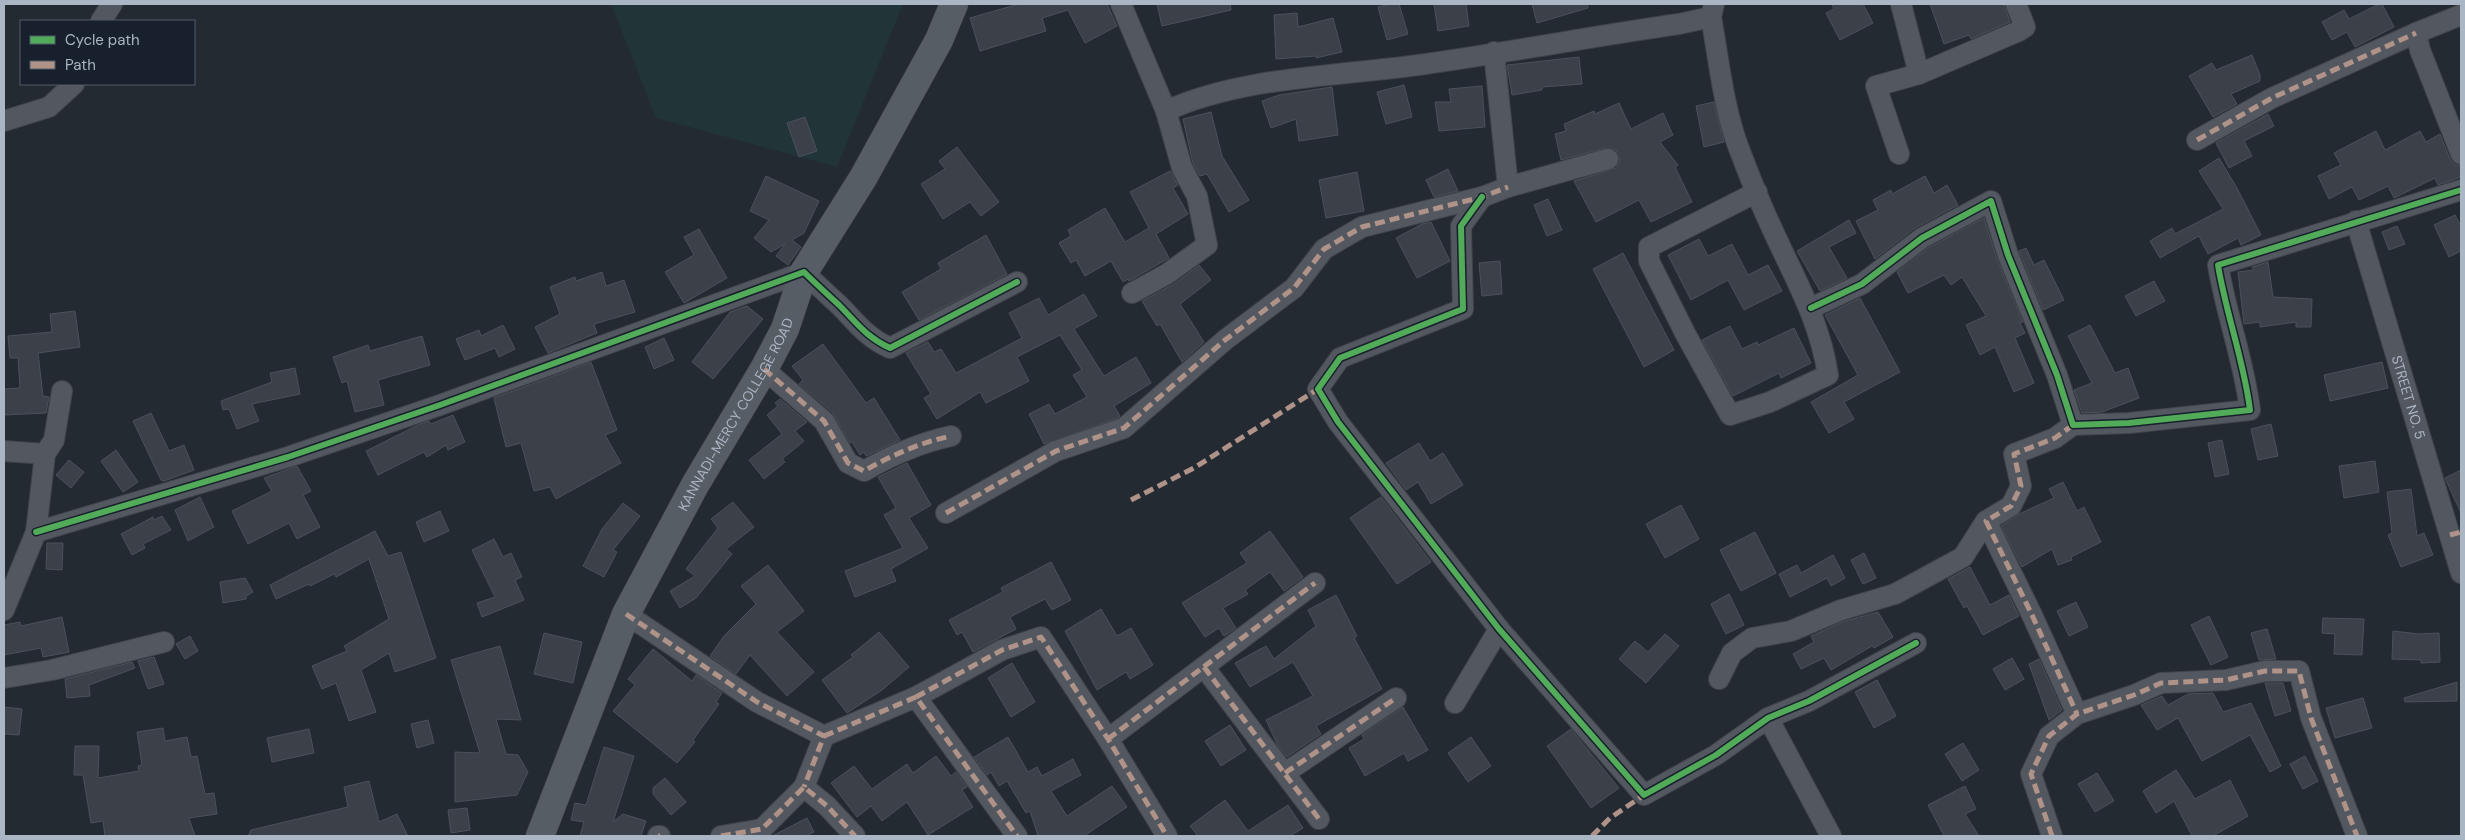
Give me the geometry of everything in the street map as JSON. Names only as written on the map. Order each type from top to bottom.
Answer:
[{"type":"main road","name":"KANNADI-MERCY COLLEGE ROAD","points":[[540,836],[626,614],[695,484],[764,369],[785,330],[804,272],[863,178],[939,40],[954,4]]},
{"type":"street","points":[[102,20],[112,4]]},
{"type":"street","points":[[1122,4],[1166,111],[1182,168],[1197,196],[1207,245],[1167,274],[1132,293]]},
{"type":"street","points":[[1900,4],[1920,74]]},
{"type":"street","points":[[1899,154],[1876,86],[1920,74],[2019,32],[2024,27],[2016,4]]},
{"type":"street","points":[[1166,111],[1187,101],[1274,81],[1405,66],[1679,24],[1713,10],[1726,106],[1738,146],[1757,192],[1811,308],[1828,375],[1770,402],[1730,415],[1685,333],[1649,261],[1649,247],[1757,192]]},
{"type":"street","points":[[2197,140],[2272,98],[2416,33],[2461,15]]},
{"type":"street","points":[[2416,33],[2420,50],[2461,154]]},
{"type":"street","points":[[1494,52],[1508,187]]},
{"type":"street","points":[[4,121],[49,107],[73,85]]},
{"type":"street","points":[[946,513],[1056,451],[1124,428],[1225,340],[1294,288],[1324,249],[1362,228],[1482,197],[1508,187],[1608,159]]},
{"type":"street","points":[[1719,679],[1732,652],[1752,638],[1791,631],[1841,610],[1895,594],[1963,557],[1986,521],[2011,506],[2020,486],[2014,454],[2055,438],[2073,425],[2129,423],[2250,410],[2247,383],[2224,302],[2218,265],[2270,251],[2356,220],[2461,190]]},
{"type":"street","points":[[1482,197],[1461,226],[1463,309],[1340,358],[1318,390],[1338,422],[1499,629],[1644,795],[1716,755],[1768,718],[1809,701],[1916,643]]},
{"type":"street","points":[[1811,308],[1862,284],[1922,238],[1991,201],[2008,255],[2057,375],[2073,425]]},
{"type":"street","name":"STREET NO. 5","points":[[2356,220],[2456,534],[2461,573]]},
{"type":"street","points":[[36,532],[288,457],[440,405],[804,272],[841,307],[861,330],[890,348],[1017,282]]},
{"type":"street","points":[[764,369],[824,421],[848,463],[864,471],[888,457],[922,443],[951,436]]},
{"type":"street","points":[[4,610],[36,532],[45,454],[54,440],[62,391]]},
{"type":"street","points":[[4,451],[45,454]]},
{"type":"street","points":[[1986,521],[2032,614],[2077,714]]},
{"type":"street","points":[[1108,740],[1315,583]]},
{"type":"street","points":[[626,614],[757,702],[824,736]]},
{"type":"street","points":[[1454,703],[1499,629]]},
{"type":"street","points":[[722,836],[762,829],[804,787],[824,736],[916,697],[1002,650],[1041,637],[1108,740],[1167,836]]},
{"type":"street","points":[[4,678],[52,670],[164,642]]},
{"type":"street","points":[[1204,667],[1319,819]]},
{"type":"street","points":[[2052,836],[2031,774],[2050,736],[2077,714],[2134,695],[2161,683],[2226,680],[2265,671],[2299,671],[2311,718],[2357,836]]},
{"type":"street","points":[[916,697],[1017,836]]},
{"type":"street","points":[[1284,773],[1396,698]]},
{"type":"street","points":[[1768,718],[1831,836]]},
{"type":"street","points":[[804,787],[827,806],[855,836]]},
{"type":"green space","points":[[611,4],[903,4],[837,167],[656,118]]},
{"type":"building","points":[[1019,4],[1107,4],[1117,26],[1085,43],[1068,10],[1042,18],[1046,31],[980,51],[970,18]]},
{"type":"building","points":[[1157,4],[1230,4],[1231,10],[1162,26]]},
{"type":"building","points":[[1399,4],[1408,34],[1387,40],[1378,7]]},
{"type":"building","points":[[1434,4],[1466,4],[1469,26],[1438,31]]},
{"type":"building","points":[[1532,4],[1587,4],[1588,8],[1537,23]]},
{"type":"building","points":[[1832,4],[1863,4],[1873,23],[1840,40],[1826,13],[1834,9]]},
{"type":"building","points":[[1930,4],[2004,4],[2010,22],[1971,39],[1969,35],[1944,44]]},
{"type":"building","points":[[2382,4],[2394,27],[2355,47],[2347,32],[2332,40],[2322,22],[2344,10],[2349,19]]},
{"type":"building","points":[[1297,13],[1298,27],[1333,18],[1342,52],[1316,58],[1316,56],[1276,59],[1274,15]]},
{"type":"building","points":[[2252,55],[2260,75],[2260,81],[2231,94],[2237,104],[2213,117],[2189,76],[2212,63],[2216,70]]},
{"type":"building","points":[[1579,57],[1582,84],[1542,87],[1542,90],[1512,95],[1507,65]]},
{"type":"building","points":[[1404,85],[1412,117],[1386,124],[1377,92]]},
{"type":"building","points":[[1482,86],[1485,127],[1439,131],[1435,102],[1451,102],[1449,89]]},
{"type":"building","points":[[1332,87],[1338,135],[1299,141],[1296,119],[1271,128],[1262,101],[1279,95]]},
{"type":"building","points":[[1714,102],[1724,142],[1704,147],[1696,106]]},
{"type":"building","points":[[1619,103],[1631,129],[1663,113],[1673,135],[1660,142],[1678,165],[1675,167],[1692,202],[1651,222],[1639,200],[1596,222],[1574,181],[1616,168],[1620,161],[1616,150],[1605,148],[1561,160],[1555,134],[1566,131],[1564,124],[1594,111],[1595,114]]},
{"type":"building","points":[[1211,112],[1222,156],[1249,200],[1229,212],[1207,174],[1200,176],[1193,164],[1183,119]]},
{"type":"building","points":[[2268,114],[2274,126],[2244,141],[2252,156],[2229,168],[2216,143]]},
{"type":"building","points":[[805,117],[817,151],[799,157],[787,123]]},
{"type":"building","points":[[2376,131],[2385,150],[2420,131],[2426,142],[2440,134],[2450,159],[2454,164],[2461,166],[2461,177],[2438,185],[2435,178],[2394,198],[2388,186],[2359,200],[2352,187],[2329,199],[2318,176],[2341,165],[2334,153]]},
{"type":"building","points":[[957,147],[999,202],[981,216],[970,202],[943,219],[921,184],[945,169],[939,161]]},
{"type":"building","points":[[2219,158],[2261,235],[2241,245],[2238,238],[2208,254],[2199,236],[2160,258],[2150,241],[2172,228],[2175,234],[2223,209],[2199,171]]},
{"type":"building","points":[[1448,169],[1458,191],[1434,197],[1426,180]]},
{"type":"building","points":[[1170,171],[1178,185],[1173,188],[1188,214],[1156,234],[1169,258],[1129,281],[1128,279],[1123,282],[1111,261],[1085,276],[1076,260],[1071,263],[1059,243],[1071,236],[1068,230],[1105,208],[1125,242],[1149,228],[1130,192]]},
{"type":"building","points":[[1357,172],[1364,211],[1326,218],[1319,180]]},
{"type":"building","points":[[766,176],[819,201],[804,233],[792,240],[801,247],[788,265],[776,256],[785,244],[771,252],[754,238],[769,220],[750,211]]},
{"type":"building","points":[[1925,176],[1934,193],[1947,185],[1958,205],[1915,228],[1875,259],[1856,221],[1878,210],[1873,200],[1891,190],[1892,194]]},
{"type":"building","points":[[1548,199],[1562,230],[1547,236],[1534,205]]},
{"type":"building","points":[[2455,215],[2461,226],[2461,251],[2449,257],[2434,225]]},
{"type":"building","points":[[1984,218],[1997,259],[2023,322],[2020,323],[2025,333],[2015,338],[2034,383],[2014,392],[1995,347],[1980,355],[1966,325],[1986,316],[1962,277],[1951,285],[1944,275],[1908,293],[1897,272],[1928,248]]},
{"type":"building","points":[[1849,220],[1856,233],[1829,247],[1847,278],[1820,291],[1797,251]]},
{"type":"building","points":[[1431,222],[1450,261],[1417,278],[1396,238],[1422,224]]},
{"type":"building","points":[[2397,226],[2405,244],[2389,250],[2382,232]]},
{"type":"building","points":[[699,229],[727,278],[684,303],[665,272],[694,255],[684,237]]},
{"type":"building","points":[[986,235],[1007,274],[919,320],[902,292],[941,269],[938,263]]},
{"type":"building","points":[[1699,239],[1708,256],[1732,244],[1748,275],[1768,265],[1782,291],[1744,310],[1728,280],[1691,300],[1668,255]]},
{"type":"building","points":[[2026,248],[2034,265],[2044,260],[2064,300],[2043,310],[2019,251]]},
{"type":"building","points":[[1623,253],[1674,350],[1644,367],[1593,269]]},
{"type":"building","points":[[1500,261],[1502,294],[1482,296],[1479,263]]},
{"type":"building","points":[[2268,262],[2273,297],[2312,299],[2311,327],[2296,327],[2296,322],[2260,327],[2260,322],[2244,324],[2238,272],[2254,270],[2252,267]]},
{"type":"building","points":[[1199,265],[1211,280],[1180,304],[1204,342],[1182,362],[1160,324],[1157,326],[1142,301],[1174,284]]},
{"type":"building","points":[[602,272],[606,286],[624,280],[635,312],[594,324],[597,333],[548,353],[535,327],[560,314],[550,287],[575,277],[576,281]]},
{"type":"building","points":[[2154,281],[2165,301],[2136,316],[2125,296]]},
{"type":"building","points":[[1084,294],[1097,316],[1074,329],[1104,376],[1136,357],[1151,383],[1114,406],[1120,416],[1118,418],[1044,444],[1029,414],[1049,404],[1055,414],[1087,397],[1073,375],[1082,370],[1060,335],[1017,357],[1029,381],[986,403],[980,392],[937,419],[924,398],[931,394],[906,353],[928,342],[934,352],[941,349],[956,373],[1022,338],[1009,313],[1039,298],[1048,315]]},
{"type":"building","points":[[1860,298],[1900,372],[1844,402],[1854,419],[1829,433],[1811,402],[1858,375],[1825,315]]},
{"type":"building","points":[[747,306],[763,319],[713,379],[692,362],[730,312]]},
{"type":"building","points":[[75,311],[80,347],[38,353],[43,396],[49,397],[46,413],[4,415],[4,389],[20,388],[18,358],[10,358],[8,336],[52,332],[50,314]]},
{"type":"building","points":[[503,325],[515,349],[499,357],[495,348],[465,360],[456,339],[479,330],[481,336]]},
{"type":"building","points":[[2090,325],[2115,373],[2128,368],[2139,398],[2102,412],[2082,413],[2074,390],[2092,383],[2068,336]]},
{"type":"building","points":[[1730,326],[1742,349],[1757,342],[1758,345],[1794,328],[1811,363],[1781,378],[1779,373],[1733,396],[1702,340]]},
{"type":"building","points":[[422,336],[430,365],[378,380],[384,405],[355,412],[347,381],[342,383],[333,357],[368,345],[370,351]]},
{"type":"building","points":[[664,338],[674,360],[654,369],[645,347]]},
{"type":"building","points":[[823,344],[866,403],[874,398],[900,440],[866,456],[864,452],[860,455],[852,442],[850,443],[832,412],[799,384],[803,380],[792,366]]},
{"type":"building","points":[[591,362],[617,430],[605,435],[621,463],[556,499],[550,487],[534,491],[521,443],[506,447],[494,398]]},
{"type":"building","points":[[2382,362],[2388,388],[2330,401],[2324,375]]},
{"type":"building","points":[[295,368],[300,394],[252,404],[259,421],[237,429],[229,409],[223,410],[221,401],[272,382],[270,373]]},
{"type":"building","points":[[780,399],[807,422],[795,431],[804,441],[782,459],[785,462],[764,479],[749,460],[782,434],[767,415],[778,406],[775,403]]},
{"type":"building","points":[[151,413],[169,451],[184,445],[194,470],[164,481],[161,480],[133,421]]},
{"type":"building","points":[[453,415],[465,442],[448,450],[446,445],[427,457],[424,452],[378,475],[366,451],[420,424],[429,421],[431,424]]},
{"type":"building","points":[[2271,424],[2278,456],[2258,460],[2251,429]]},
{"type":"building","points":[[2222,440],[2229,474],[2215,477],[2208,443]]},
{"type":"building","points":[[1419,443],[1430,461],[1443,453],[1463,485],[1431,504],[1418,482],[1406,490],[1386,463]]},
{"type":"building","points":[[116,450],[138,482],[123,492],[101,461]]},
{"type":"building","points":[[69,460],[84,472],[71,488],[56,475]]},
{"type":"building","points":[[2375,461],[2379,492],[2344,498],[2339,466]]},
{"type":"building","points":[[907,463],[931,505],[909,518],[928,548],[891,569],[896,581],[855,597],[845,571],[903,548],[884,515],[896,508],[878,477]]},
{"type":"building","points":[[297,466],[311,491],[303,495],[320,527],[297,539],[289,523],[248,544],[232,511],[272,491],[264,478]]},
{"type":"building","points":[[2461,470],[2461,513],[2445,478]]},
{"type":"building","points":[[2063,482],[2077,511],[2084,507],[2101,542],[2071,557],[2072,560],[2058,565],[2052,549],[2022,567],[2001,526],[2019,514],[2054,498],[2049,489]]},
{"type":"building","points":[[2411,489],[2417,536],[2424,533],[2433,555],[2401,567],[2388,535],[2392,533],[2387,492]]},
{"type":"building","points":[[200,497],[214,527],[188,541],[175,510]]},
{"type":"building","points":[[1381,497],[1431,562],[1397,584],[1350,518]]},
{"type":"building","points":[[733,502],[754,527],[726,549],[732,554],[696,598],[680,608],[670,591],[695,576],[686,569],[718,528],[711,519]]},
{"type":"building","points":[[623,503],[640,516],[613,550],[617,552],[604,577],[583,566],[602,529]]},
{"type":"building","points":[[1681,505],[1699,539],[1665,558],[1646,524]]},
{"type":"building","points":[[440,511],[449,531],[424,542],[416,522]]},
{"type":"building","points":[[162,516],[171,530],[143,544],[145,548],[132,555],[121,534],[153,517],[154,520]]},
{"type":"building","points":[[375,531],[388,556],[401,552],[436,658],[395,672],[389,653],[361,670],[376,712],[349,721],[336,683],[322,689],[312,666],[347,651],[344,646],[389,619],[369,559],[336,577],[334,574],[310,586],[309,584],[276,599],[270,585]]},
{"type":"building","points":[[1270,531],[1303,577],[1284,591],[1270,572],[1245,590],[1248,594],[1223,608],[1236,628],[1224,636],[1219,628],[1205,637],[1182,603],[1247,563],[1240,553]]},
{"type":"building","points":[[1755,532],[1776,573],[1741,591],[1720,550]]},
{"type":"building","points":[[494,539],[503,557],[511,553],[522,577],[515,580],[524,600],[482,617],[477,603],[495,597],[472,550]]},
{"type":"building","points":[[47,543],[63,543],[62,570],[46,569]]},
{"type":"building","points":[[1864,553],[1876,578],[1863,584],[1851,560]]},
{"type":"building","points":[[1833,555],[1845,578],[1831,586],[1827,578],[1790,597],[1779,574],[1797,565],[1801,573]]},
{"type":"building","points":[[1051,562],[1071,600],[1052,610],[1045,599],[1010,617],[1016,629],[973,652],[962,632],[957,635],[949,620],[1003,592],[1001,588]]},
{"type":"building","points":[[768,565],[804,611],[777,632],[814,672],[787,696],[750,655],[736,674],[710,656],[724,636],[756,604],[741,586]]},
{"type":"building","points":[[1970,567],[1990,605],[2009,595],[2019,616],[1983,635],[1967,606],[1964,608],[1948,579]]},
{"type":"building","points":[[245,578],[253,592],[246,596],[246,599],[223,603],[220,582]]},
{"type":"building","points":[[1729,594],[1744,625],[1726,634],[1711,604]]},
{"type":"building","points":[[1336,595],[1357,636],[1354,638],[1382,689],[1316,726],[1321,734],[1287,757],[1278,746],[1266,720],[1313,696],[1293,662],[1250,687],[1235,663],[1266,646],[1274,659],[1316,626],[1308,610]]},
{"type":"building","points":[[2076,602],[2088,627],[2069,636],[2057,611]]},
{"type":"building","points":[[1101,609],[1117,636],[1131,628],[1153,665],[1130,679],[1126,672],[1097,690],[1065,631]]},
{"type":"building","points":[[1878,612],[1893,637],[1874,648],[1872,646],[1831,670],[1824,658],[1801,669],[1793,654],[1814,642],[1811,636],[1845,621]]},
{"type":"building","points":[[2209,616],[2228,657],[2211,665],[2191,625]]},
{"type":"building","points":[[62,617],[69,652],[43,657],[41,648],[4,655],[4,625],[20,622],[21,626]]},
{"type":"building","points":[[2323,618],[2364,619],[2362,655],[2334,654],[2335,634],[2322,633]]},
{"type":"building","points":[[2267,629],[2276,659],[2259,660],[2251,633]]},
{"type":"building","points":[[2393,631],[2419,634],[2439,633],[2440,662],[2421,663],[2421,660],[2392,659]]},
{"type":"building","points":[[879,632],[909,667],[882,690],[847,713],[822,680],[853,657],[851,655]]},
{"type":"building","points":[[544,633],[582,642],[573,683],[534,674]]},
{"type":"building","points":[[1665,634],[1679,646],[1646,683],[1619,659],[1635,641],[1648,652]]},
{"type":"building","points":[[190,636],[198,651],[185,659],[176,644]]},
{"type":"building","points":[[500,646],[521,720],[496,719],[506,754],[518,755],[528,772],[517,795],[455,802],[455,752],[480,753],[451,660]]},
{"type":"building","points":[[653,649],[692,681],[696,675],[722,693],[716,702],[719,704],[693,740],[695,742],[677,763],[613,711],[635,685],[628,679]]},
{"type":"building","points":[[154,657],[164,684],[148,689],[138,661]]},
{"type":"building","points":[[2012,658],[2024,679],[2005,690],[1993,669]]},
{"type":"building","points":[[2039,659],[2062,710],[2049,720],[2029,664]]},
{"type":"building","points":[[132,662],[135,668],[89,685],[90,696],[67,698],[65,679]]},
{"type":"building","points":[[1012,663],[1035,702],[1011,717],[988,678]]},
{"type":"building","points":[[1877,680],[1896,716],[1874,728],[1855,692]]},
{"type":"building","points":[[2457,682],[2457,701],[2405,702],[2404,698]]},
{"type":"building","points":[[2265,683],[2283,683],[2291,711],[2275,716]]},
{"type":"building","points":[[2213,693],[2223,712],[2251,703],[2281,766],[2270,772],[2250,735],[2202,761],[2178,718],[2157,730],[2141,705],[2162,696],[2168,705],[2188,694]]},
{"type":"building","points":[[2363,698],[2372,728],[2335,738],[2326,708]]},
{"type":"building","points":[[4,707],[22,709],[19,735],[4,734]]},
{"type":"building","points":[[1403,707],[1428,750],[1408,761],[1404,753],[1365,776],[1349,748],[1364,739],[1362,735]]},
{"type":"building","points":[[428,720],[434,743],[417,748],[411,724]]},
{"type":"building","points":[[1230,725],[1246,750],[1221,766],[1205,741]]},
{"type":"building","points":[[163,728],[165,741],[187,737],[191,757],[197,756],[205,794],[214,793],[217,814],[189,818],[195,836],[105,836],[103,821],[91,823],[83,775],[74,775],[75,746],[99,746],[98,778],[139,771],[138,766],[142,765],[137,732]]},
{"type":"building","points":[[309,729],[314,753],[272,762],[267,738]]},
{"type":"building","points":[[1571,729],[1619,788],[1591,808],[1547,746]]},
{"type":"building","points":[[1008,737],[1028,772],[1037,767],[1042,776],[1073,759],[1081,775],[1051,791],[1067,816],[1112,786],[1127,807],[1084,836],[1038,836],[1030,811],[1026,813],[1007,781],[999,786],[991,772],[987,775],[974,757]]},
{"type":"building","points":[[1471,737],[1491,766],[1468,782],[1448,753]]},
{"type":"building","points":[[1963,743],[1979,770],[1962,781],[1945,754]]},
{"type":"building","points":[[604,747],[634,756],[613,822],[623,814],[646,821],[641,836],[580,836],[584,822],[571,820],[575,803],[586,805]]},
{"type":"building","points":[[936,756],[951,776],[956,772],[967,787],[962,790],[973,807],[928,835],[907,802],[882,821],[871,806],[857,817],[831,783],[854,766],[872,789],[907,764],[913,773]]},
{"type":"building","points":[[2305,756],[2318,781],[2303,789],[2290,764]]},
{"type":"building","points":[[2176,770],[2195,799],[2230,780],[2248,816],[2213,836],[2192,836],[2174,801],[2156,813],[2143,791]]},
{"type":"building","points":[[2097,773],[2114,801],[2095,812],[2078,784]]},
{"type":"building","points":[[665,778],[686,802],[671,815],[653,794],[653,788]]},
{"type":"building","points":[[369,781],[379,822],[397,814],[408,836],[248,836],[251,830],[348,807],[344,787]]},
{"type":"building","points":[[1965,786],[1976,809],[1965,814],[1979,836],[1944,836],[1928,805]]},
{"type":"building","points":[[1225,800],[1248,831],[1288,805],[1303,828],[1290,836],[1198,836],[1190,826]]},
{"type":"building","points":[[467,808],[470,830],[451,833],[448,810]]},
{"type":"building","points":[[807,818],[814,832],[805,836],[772,836]]},
{"type":"marked path","points":[[2197,140],[2272,98],[2416,33]]},
{"type":"marked path","points":[[946,513],[1056,451],[1124,428],[1225,340],[1294,288],[1324,249],[1362,227],[1482,197],[1508,187]]},
{"type":"marked path","points":[[764,369],[824,421],[848,463],[864,471],[906,450],[951,436]]},
{"type":"marked path","points":[[1131,500],[1194,468],[1318,389]]},
{"type":"marked path","points":[[2073,425],[2055,438],[2014,454],[2021,486],[2011,506],[1986,521],[2032,615],[2077,714]]},
{"type":"marked path","points":[[2450,535],[2461,532]]},
{"type":"marked path","points":[[1108,739],[1315,583]]},
{"type":"marked path","points":[[626,614],[757,702],[824,736],[804,787]]},
{"type":"marked path","points":[[916,697],[1002,650],[1041,637],[1108,739],[1167,836]]},
{"type":"marked path","points":[[1204,667],[1319,819]]},
{"type":"marked path","points":[[2052,836],[2031,774],[2049,736],[2077,714],[2134,695],[2161,683],[2226,680],[2265,671],[2299,671],[2311,718],[2357,836]]},
{"type":"marked path","points":[[824,736],[916,697],[1017,836]]},
{"type":"marked path","points":[[1285,773],[1396,698]]},
{"type":"marked path","points":[[721,836],[762,829],[804,787],[827,806],[855,836]]},
{"type":"marked path","points":[[1592,836],[1610,818],[1644,795]]},
{"type":"cycle path","points":[[1811,308],[1862,284],[1922,238],[1991,201],[2008,255],[2057,375],[2073,425],[2129,423],[2250,410],[2244,374],[2218,265],[2461,190]]},
{"type":"cycle path","points":[[1482,197],[1461,226],[1463,309],[1340,358],[1318,389],[1338,422],[1499,629],[1644,795],[1716,755],[1768,718],[1809,701],[1916,643]]},
{"type":"cycle path","points":[[36,532],[288,457],[440,405],[804,272],[868,334],[890,348],[1017,282]]}]
